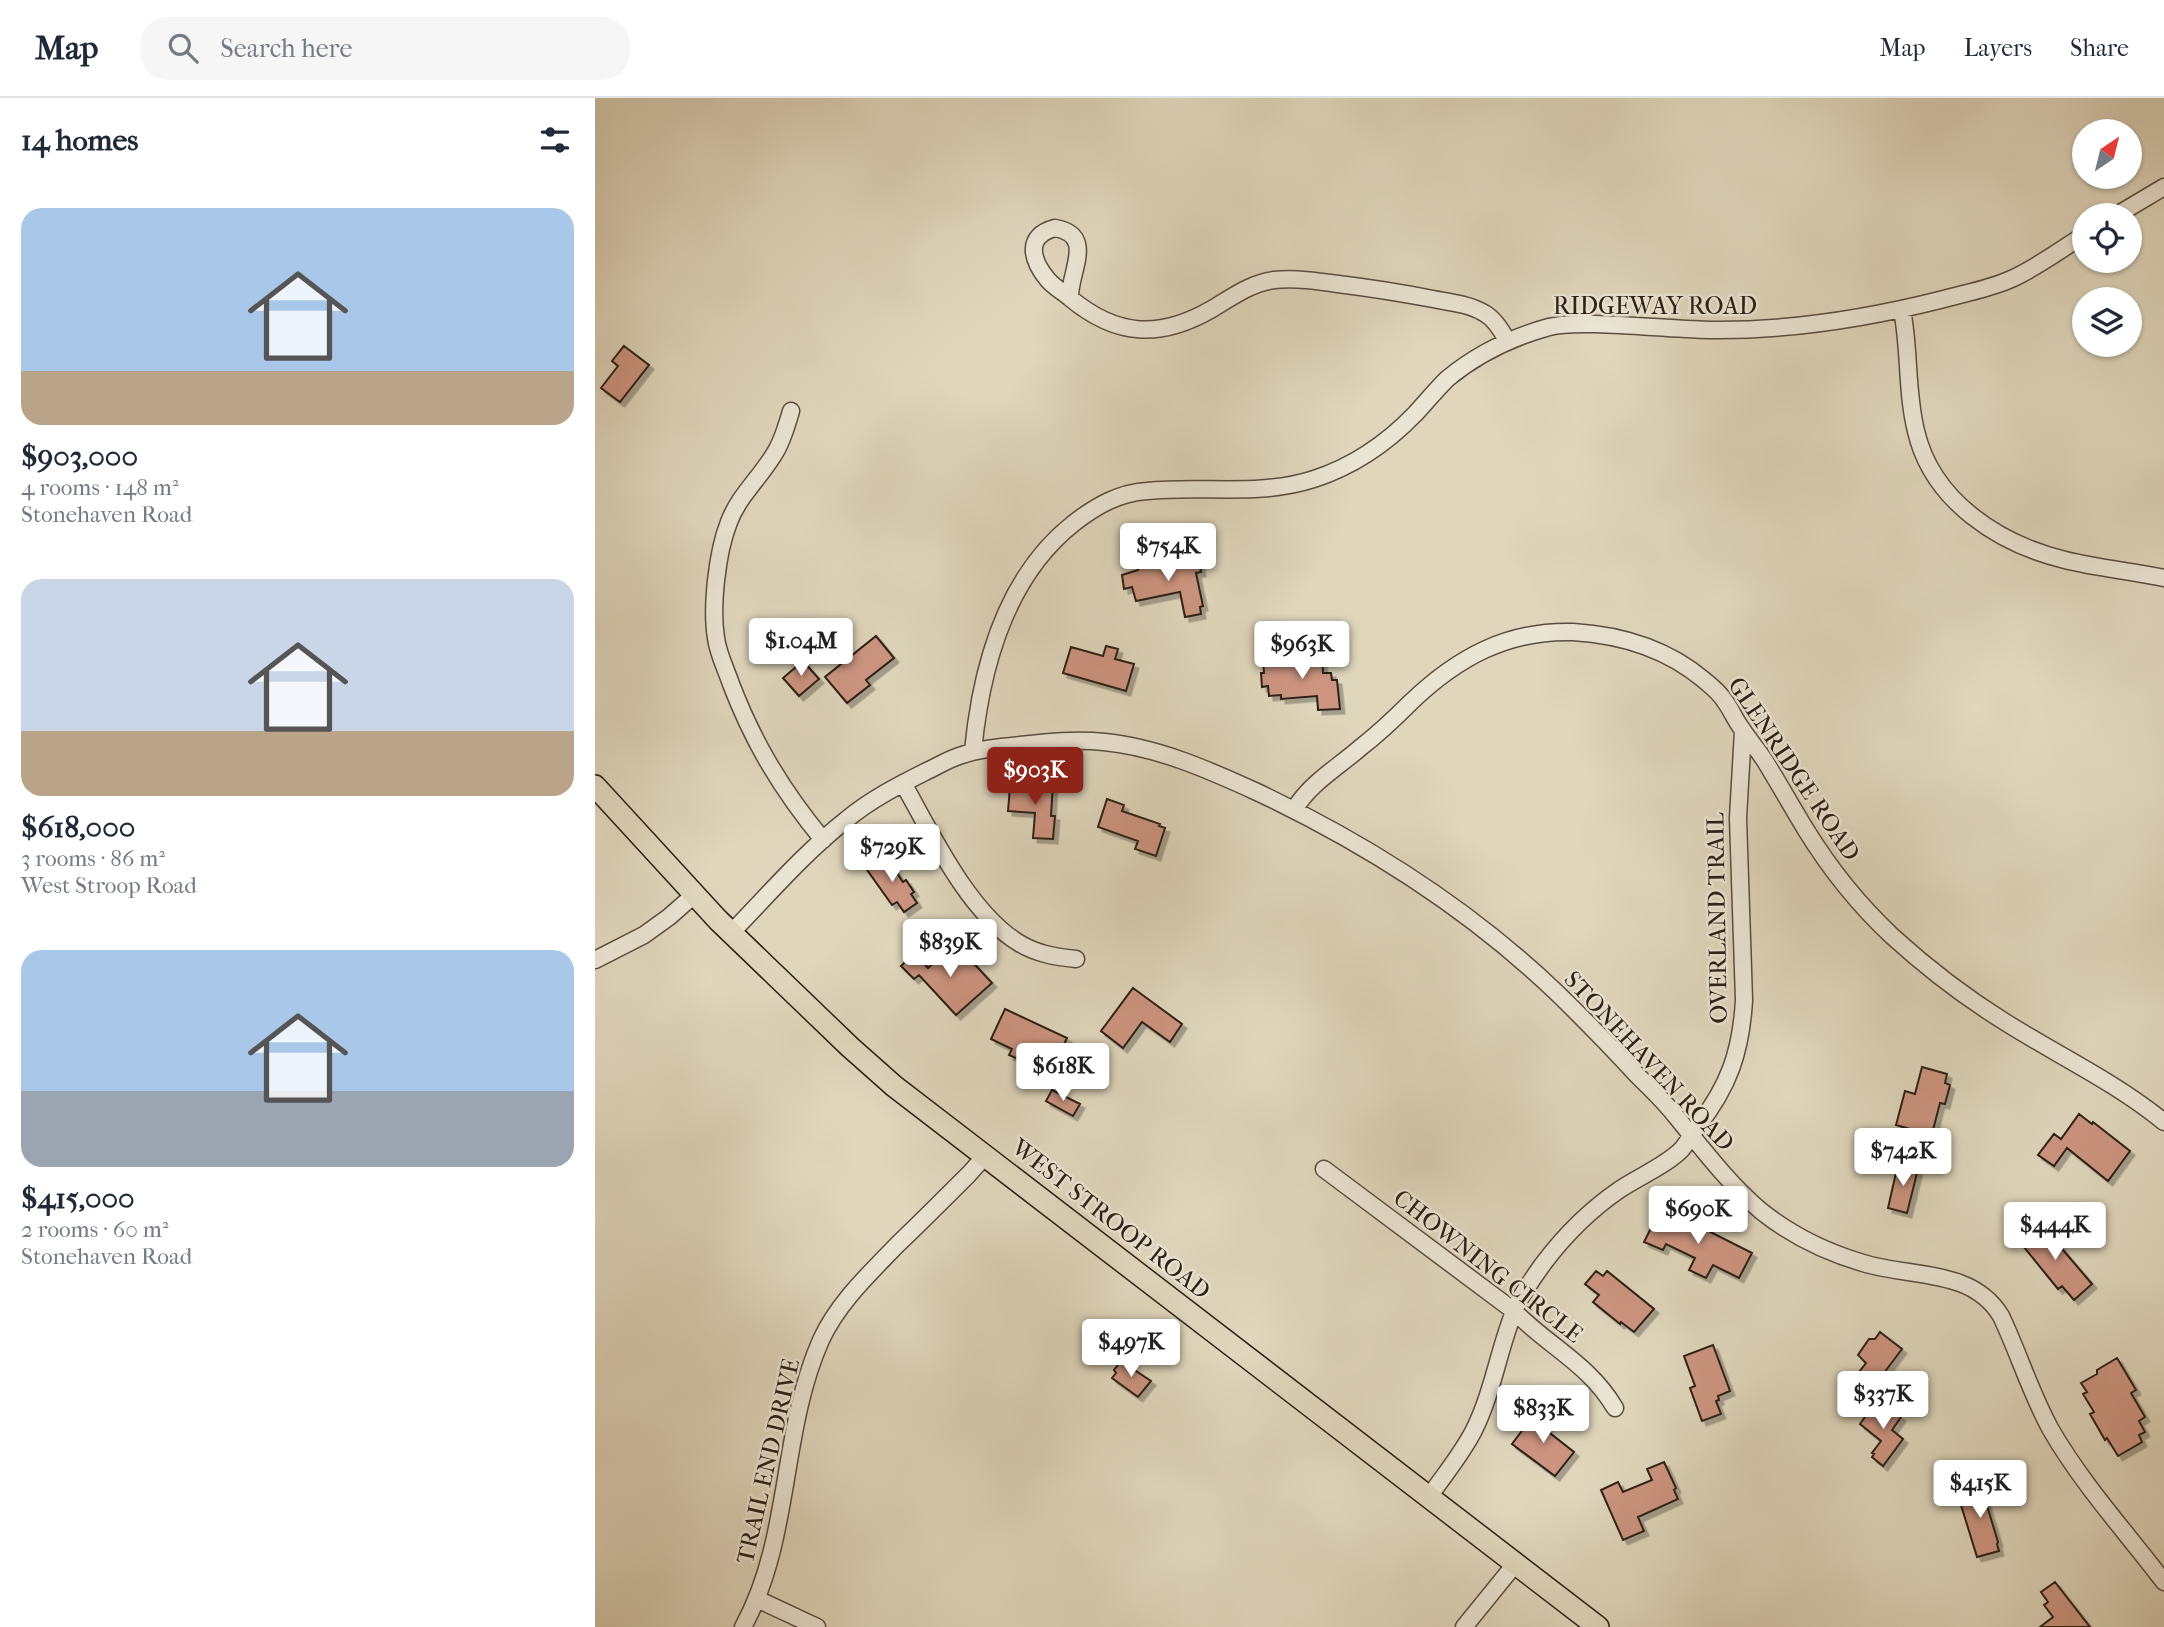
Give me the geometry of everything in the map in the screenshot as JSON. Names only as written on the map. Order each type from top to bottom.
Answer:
[{"type":"main road","name":"WEST STROOP ROAD","points":[[595,786],[731,933],[894,1086],[1598,1627]]},
{"type":"street","points":[[2137,203],[2164,187]]},
{"type":"street","name":"RIDGEWAY ROAD","points":[[973,751],[976,714],[983,682],[997,635],[1012,602],[1044,552],[1068,528],[1093,509],[1114,498],[1150,490],[1228,491],[1285,486],[1313,480],[1348,467],[1370,454],[1396,433],[1444,382],[1460,369],[1507,341],[1551,326],[1571,324],[1734,330],[1782,327],[1902,310],[2013,279],[2072,242]]},
{"type":"street","points":[[1070,298],[1102,321],[1135,329],[1155,329],[1196,318],[1259,283],[1302,279],[1462,305],[1489,316],[1501,329],[1507,341]]},
{"type":"street","points":[[1902,310],[1907,332],[1909,386],[1920,446],[1937,479],[1962,507],[1986,526],[2037,552],[2067,561],[2164,578]]},
{"type":"street","points":[[791,411],[776,453],[740,501],[722,541],[717,572],[716,638],[737,701],[772,771],[823,840]]},
{"type":"street","name":"GLENRIDGE ROAD","points":[[1294,810],[1312,786],[1363,746],[1433,680],[1477,652],[1505,641],[1561,632],[1593,633],[1648,646],[1691,669],[1714,688],[1836,873],[1861,905],[1892,936],[1932,971],[1972,1000],[2006,1023],[2093,1072],[2141,1103],[2164,1122]]},
{"type":"street","name":"OVERLAND TRAIL","points":[[1429,1497],[1474,1430],[1514,1311],[1543,1265],[1566,1235],[1590,1213],[1618,1191],[1681,1150],[1715,1104],[1728,1080],[1737,1055],[1744,1000],[1738,818],[1743,731]]},
{"type":"street","name":"STONEHAVEN ROAD","points":[[973,751],[1069,740],[1102,741],[1178,759],[1294,810],[1372,852],[1423,884],[1519,958],[1609,1045],[1673,1113],[1726,1177],[1778,1223],[1808,1242],[1839,1256],[1868,1265],[1966,1284],[1989,1300],[2001,1316],[2050,1428],[2104,1508],[2164,1582]]},
{"type":"street","points":[[731,933],[846,819],[902,783],[973,751]]},
{"type":"street","points":[[902,783],[963,884],[1002,930],[1019,943],[1038,952],[1076,959]]},
{"type":"street","points":[[595,960],[644,935],[694,895]]},
{"type":"street","name":"TRAIL END DRIVE","points":[[743,1627],[757,1599],[769,1563],[799,1407],[807,1377],[824,1334],[840,1307],[861,1282],[986,1155]]},
{"type":"street","name":"CHOWNING CIRCLE","points":[[1324,1169],[1514,1311],[1530,1328],[1592,1376],[1615,1408]]},
{"type":"street","points":[[1464,1627],[1516,1563]]},
{"type":"street","points":[[757,1599],[817,1627]]},
{"type":"building","points":[[624,346],[649,365],[620,402],[601,388],[618,366],[612,361]]},
{"type":"building","points":[[1199,558],[1201,572],[1196,573],[1203,606],[1200,607],[1201,614],[1185,617],[1180,592],[1136,601],[1132,587],[1124,589],[1122,575],[1138,570],[1138,567]]},
{"type":"building","points":[[876,636],[894,658],[866,680],[870,685],[847,703],[825,677]]},
{"type":"building","points":[[1106,646],[1118,649],[1115,659],[1134,664],[1126,691],[1063,673],[1071,647],[1103,656]]},
{"type":"building","points":[[1310,652],[1322,655],[1323,673],[1331,673],[1332,680],[1337,680],[1340,709],[1318,710],[1317,696],[1281,699],[1281,695],[1269,696],[1268,686],[1262,687],[1263,659],[1278,658],[1279,666],[1307,664]]},
{"type":"building","points":[[803,661],[819,679],[799,696],[783,678]]},
{"type":"building","points":[[1031,783],[1053,784],[1053,839],[1033,838],[1035,813],[1008,811],[1010,787],[1031,789]]},
{"type":"building","points":[[1107,799],[1124,805],[1122,811],[1165,828],[1156,856],[1135,849],[1138,841],[1098,827]]},
{"type":"building","points":[[885,855],[903,882],[906,880],[914,892],[911,894],[917,903],[904,912],[897,902],[892,905],[865,867]]},
{"type":"building","points":[[950,947],[960,959],[965,954],[992,983],[956,1015],[919,975],[914,979],[901,966],[915,953],[928,968]]},
{"type":"building","points":[[1133,988],[1182,1024],[1170,1042],[1142,1022],[1123,1048],[1101,1031]]},
{"type":"building","points":[[1005,1009],[1067,1038],[1054,1065],[1031,1054],[1027,1063],[1009,1055],[1012,1049],[991,1039]]},
{"type":"building","points":[[1922,1067],[1947,1074],[1945,1083],[1950,1085],[1945,1104],[1940,1103],[1932,1134],[1927,1134],[1925,1143],[1920,1146],[1908,1138],[1910,1129],[1896,1125],[1905,1091],[1915,1094]]},
{"type":"building","points":[[1052,1090],[1080,1104],[1073,1116],[1046,1101]]},
{"type":"building","points":[[2079,1114],[2130,1151],[2108,1181],[2067,1148],[2054,1166],[2038,1155],[2054,1134],[2061,1139]]},
{"type":"building","points":[[1898,1164],[1918,1169],[1907,1213],[1888,1208]]},
{"type":"building","points":[[1660,1210],[1685,1223],[1687,1220],[1752,1253],[1739,1278],[1713,1265],[1706,1278],[1689,1270],[1695,1258],[1666,1244],[1663,1250],[1644,1242]]},
{"type":"building","points":[[2040,1223],[2092,1284],[2074,1300],[2062,1286],[2058,1289],[2019,1241]]},
{"type":"building","points":[[1596,1271],[1603,1276],[1607,1271],[1654,1309],[1634,1332],[1593,1302],[1599,1295],[1585,1284]]},
{"type":"building","points":[[1880,1332],[1902,1349],[1868,1394],[1844,1398],[1855,1383],[1852,1381],[1866,1363],[1858,1355],[1869,1339],[1875,1339]]},
{"type":"building","points":[[1713,1345],[1730,1391],[1718,1396],[1719,1400],[1716,1401],[1721,1414],[1702,1421],[1690,1388],[1695,1386],[1684,1356]]},
{"type":"building","points":[[2117,1358],[2136,1390],[2131,1393],[2145,1417],[2139,1421],[2145,1432],[2139,1435],[2142,1442],[2118,1456],[2090,1414],[2094,1412],[2083,1394],[2087,1392],[2081,1383]]},
{"type":"building","points":[[1121,1361],[1151,1381],[1138,1397],[1112,1378]]},
{"type":"building","points":[[1877,1400],[1901,1417],[1892,1430],[1903,1439],[1883,1466],[1872,1457],[1881,1441],[1860,1424]]},
{"type":"building","points":[[1536,1412],[1551,1422],[1546,1430],[1574,1452],[1555,1476],[1512,1444]]},
{"type":"building","points":[[1664,1462],[1678,1499],[1638,1517],[1644,1531],[1623,1540],[1601,1490],[1618,1482],[1623,1492],[1652,1480],[1647,1469]]},
{"type":"building","points":[[1976,1479],[1991,1488],[1985,1499],[1999,1551],[1977,1557],[1961,1505]]},
{"type":"building","points":[[2055,1582],[2090,1627],[2040,1627],[2053,1617],[2044,1605],[2048,1602],[2041,1592]]}]
